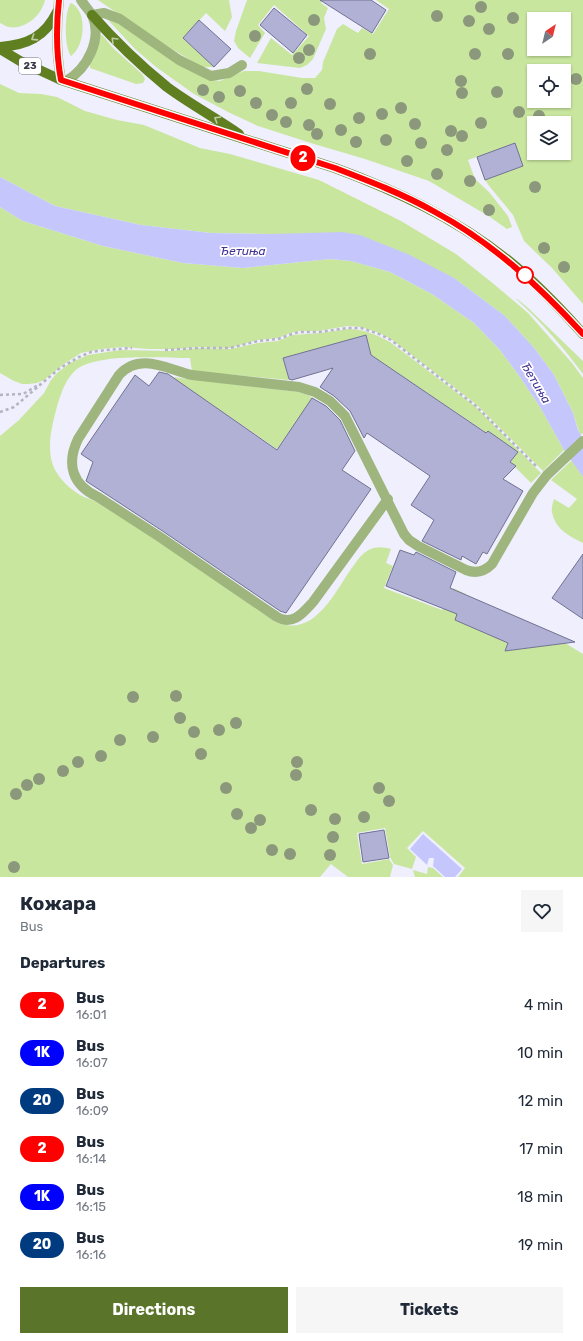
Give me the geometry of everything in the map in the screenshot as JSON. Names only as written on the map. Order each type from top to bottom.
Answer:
[{"type":"main road","points":[[0,48],[14,46],[30,40],[49,26],[57,12]]},
{"type":"main road","points":[[92,15],[113,39],[133,58],[168,87],[249,141]]},
{"type":"main road","name":"23","points":[[0,48],[20,61],[63,81],[335,168],[436,212],[484,243],[508,261],[533,282],[583,334]]},
{"type":"street","points":[[59,0],[56,32],[57,56],[63,81],[74,77],[85,65],[93,47],[95,25],[92,15],[81,0]]},
{"type":"street","points":[[92,15],[104,12],[120,19],[179,60],[211,76],[229,73],[242,65]]},
{"type":"street","points":[[388,498],[313,602],[306,610],[289,621],[277,617],[160,537],[98,497],[89,493],[82,487],[74,474],[72,458],[73,448],[124,370],[136,364],[152,364],[169,367],[192,374],[299,386],[315,392],[330,401],[346,416],[388,498],[400,526],[409,540],[470,572],[481,572],[492,564],[520,514],[547,474],[583,441]]},
{"type":"path","points":[[0,395],[23,394],[48,380]]},
{"type":"green space","points":[[0,0],[45,0],[37,16],[27,24],[8,27],[0,23]]},
{"type":"green space","points":[[98,0],[229,0],[232,17],[225,31],[206,13],[183,38],[214,67],[202,67],[152,37]]},
{"type":"green space","points":[[247,0],[323,0],[321,3],[328,8],[324,18],[326,29],[313,59],[307,65],[300,68],[257,63],[271,38],[292,55],[309,36],[274,5],[258,25],[265,33],[250,58],[238,48],[234,41]]},
{"type":"green space","points":[[376,0],[583,0],[583,304],[552,268],[524,241],[513,215],[485,180],[523,166],[515,143],[468,160],[475,179],[489,192],[508,216],[512,227],[507,229],[490,217],[429,181],[365,159],[258,126],[230,113],[194,94],[156,67],[135,49],[108,20],[118,23],[206,79],[220,81],[244,71],[259,71],[302,78],[315,78],[322,70],[323,62],[337,29],[343,24],[358,33],[362,28],[373,34],[389,9]]},
{"type":"green space","points":[[71,3],[80,13],[83,29],[79,45],[71,56],[66,38],[66,21]]},
{"type":"green space","points":[[102,35],[113,48],[142,74],[145,79],[143,83],[136,84],[90,68],[100,36]]},
{"type":"green space","points":[[0,84],[19,93],[41,94],[57,97],[85,111],[117,120],[144,125],[200,148],[230,154],[319,180],[401,221],[456,254],[495,285],[528,313],[572,363],[583,378],[583,433],[580,435],[573,413],[554,375],[535,349],[505,316],[454,278],[271,234],[211,233],[141,225],[55,206],[0,177]]},
{"type":"green space","points":[[0,207],[23,221],[103,246],[183,263],[243,268],[330,259],[351,261],[390,272],[432,294],[474,323],[500,350],[520,377],[540,407],[564,450],[543,471],[477,405],[391,339],[361,327],[348,326],[318,331],[298,331],[278,338],[258,340],[229,348],[198,347],[149,349],[123,347],[101,349],[81,353],[44,380],[37,383],[22,384],[14,381],[0,373]]},
{"type":"green space","points":[[516,299],[526,306],[583,361],[583,374],[568,354],[534,316]]},
{"type":"green space","points":[[348,329],[370,333],[390,342],[476,407],[541,473],[531,483],[515,467],[516,466],[510,462],[518,452],[488,431],[474,450],[484,431],[371,355],[366,335],[283,358],[289,380],[192,371],[190,358],[115,358],[87,364],[77,369],[70,376],[60,398],[53,420],[50,439],[53,465],[62,480],[76,493],[93,500],[128,521],[201,569],[274,621],[287,625],[300,625],[310,620],[329,602],[358,559],[373,548],[382,547],[391,549],[386,563],[393,566],[384,588],[442,610],[453,588],[466,594],[455,620],[508,643],[506,651],[565,643],[583,654],[583,877],[458,877],[465,868],[423,831],[407,848],[416,857],[412,869],[394,864],[390,857],[385,828],[357,833],[362,864],[389,859],[393,865],[390,877],[348,877],[331,864],[320,877],[0,877],[0,436],[19,420],[44,393],[51,380],[57,373],[70,363],[88,355],[120,350],[170,351],[200,348],[230,349],[258,343],[278,341],[292,335]]},
{"type":"green space","points":[[172,377],[298,392],[313,398],[277,449]]},
{"type":"green space","points":[[572,460],[583,477],[583,543],[568,535],[559,527],[556,523],[552,510],[554,499],[569,508],[577,499],[551,480]]},
{"type":"green space","points":[[428,867],[433,868],[443,877],[415,877],[413,870],[427,874]]},
{"type":"water","name":"Ђетиња","points":[[0,177],[55,206],[141,225],[211,233],[271,234],[342,232],[360,235],[410,255],[454,278],[505,316],[535,349],[554,375],[573,413],[578,430],[583,439],[583,477],[564,450],[540,407],[500,350],[474,323],[432,294],[390,272],[351,261],[330,259],[243,268],[183,263],[103,246],[23,221],[0,207]]},
{"type":"water","points":[[423,834],[462,869],[455,877],[445,877],[433,866],[434,858],[429,858],[427,865],[410,849]]},
{"type":"building","points":[[320,0],[371,0],[386,10],[372,33]]},
{"type":"building","points":[[274,8],[307,35],[293,53],[260,25]]},
{"type":"building","points":[[199,20],[231,49],[214,67],[183,38]]},
{"type":"building","points":[[515,143],[523,166],[485,180],[477,157]]},
{"type":"building","points":[[366,335],[371,355],[486,433],[488,431],[518,452],[510,462],[516,466],[503,479],[523,491],[487,554],[483,552],[476,564],[462,556],[461,560],[422,541],[434,520],[411,505],[430,476],[367,433],[364,438],[350,411],[334,396],[320,387],[333,368],[292,380],[289,379],[283,358]]},
{"type":"building","points":[[159,372],[168,374],[277,450],[312,398],[326,406],[340,420],[355,451],[342,470],[371,489],[286,613],[280,611],[86,481],[93,462],[81,454],[135,375],[149,386]]},
{"type":"building","points":[[400,550],[414,555],[416,552],[456,572],[450,588],[575,642],[505,651],[508,643],[455,620],[457,614],[386,586]]},
{"type":"building","points":[[583,554],[583,619],[552,598]]},
{"type":"building","points":[[384,830],[389,858],[363,862],[359,834]]},
{"type":"bus line","name":"2","points":[[59,0],[56,32],[58,66],[61,80],[335,168],[395,192],[436,212],[490,247],[533,282],[583,334]]}]
